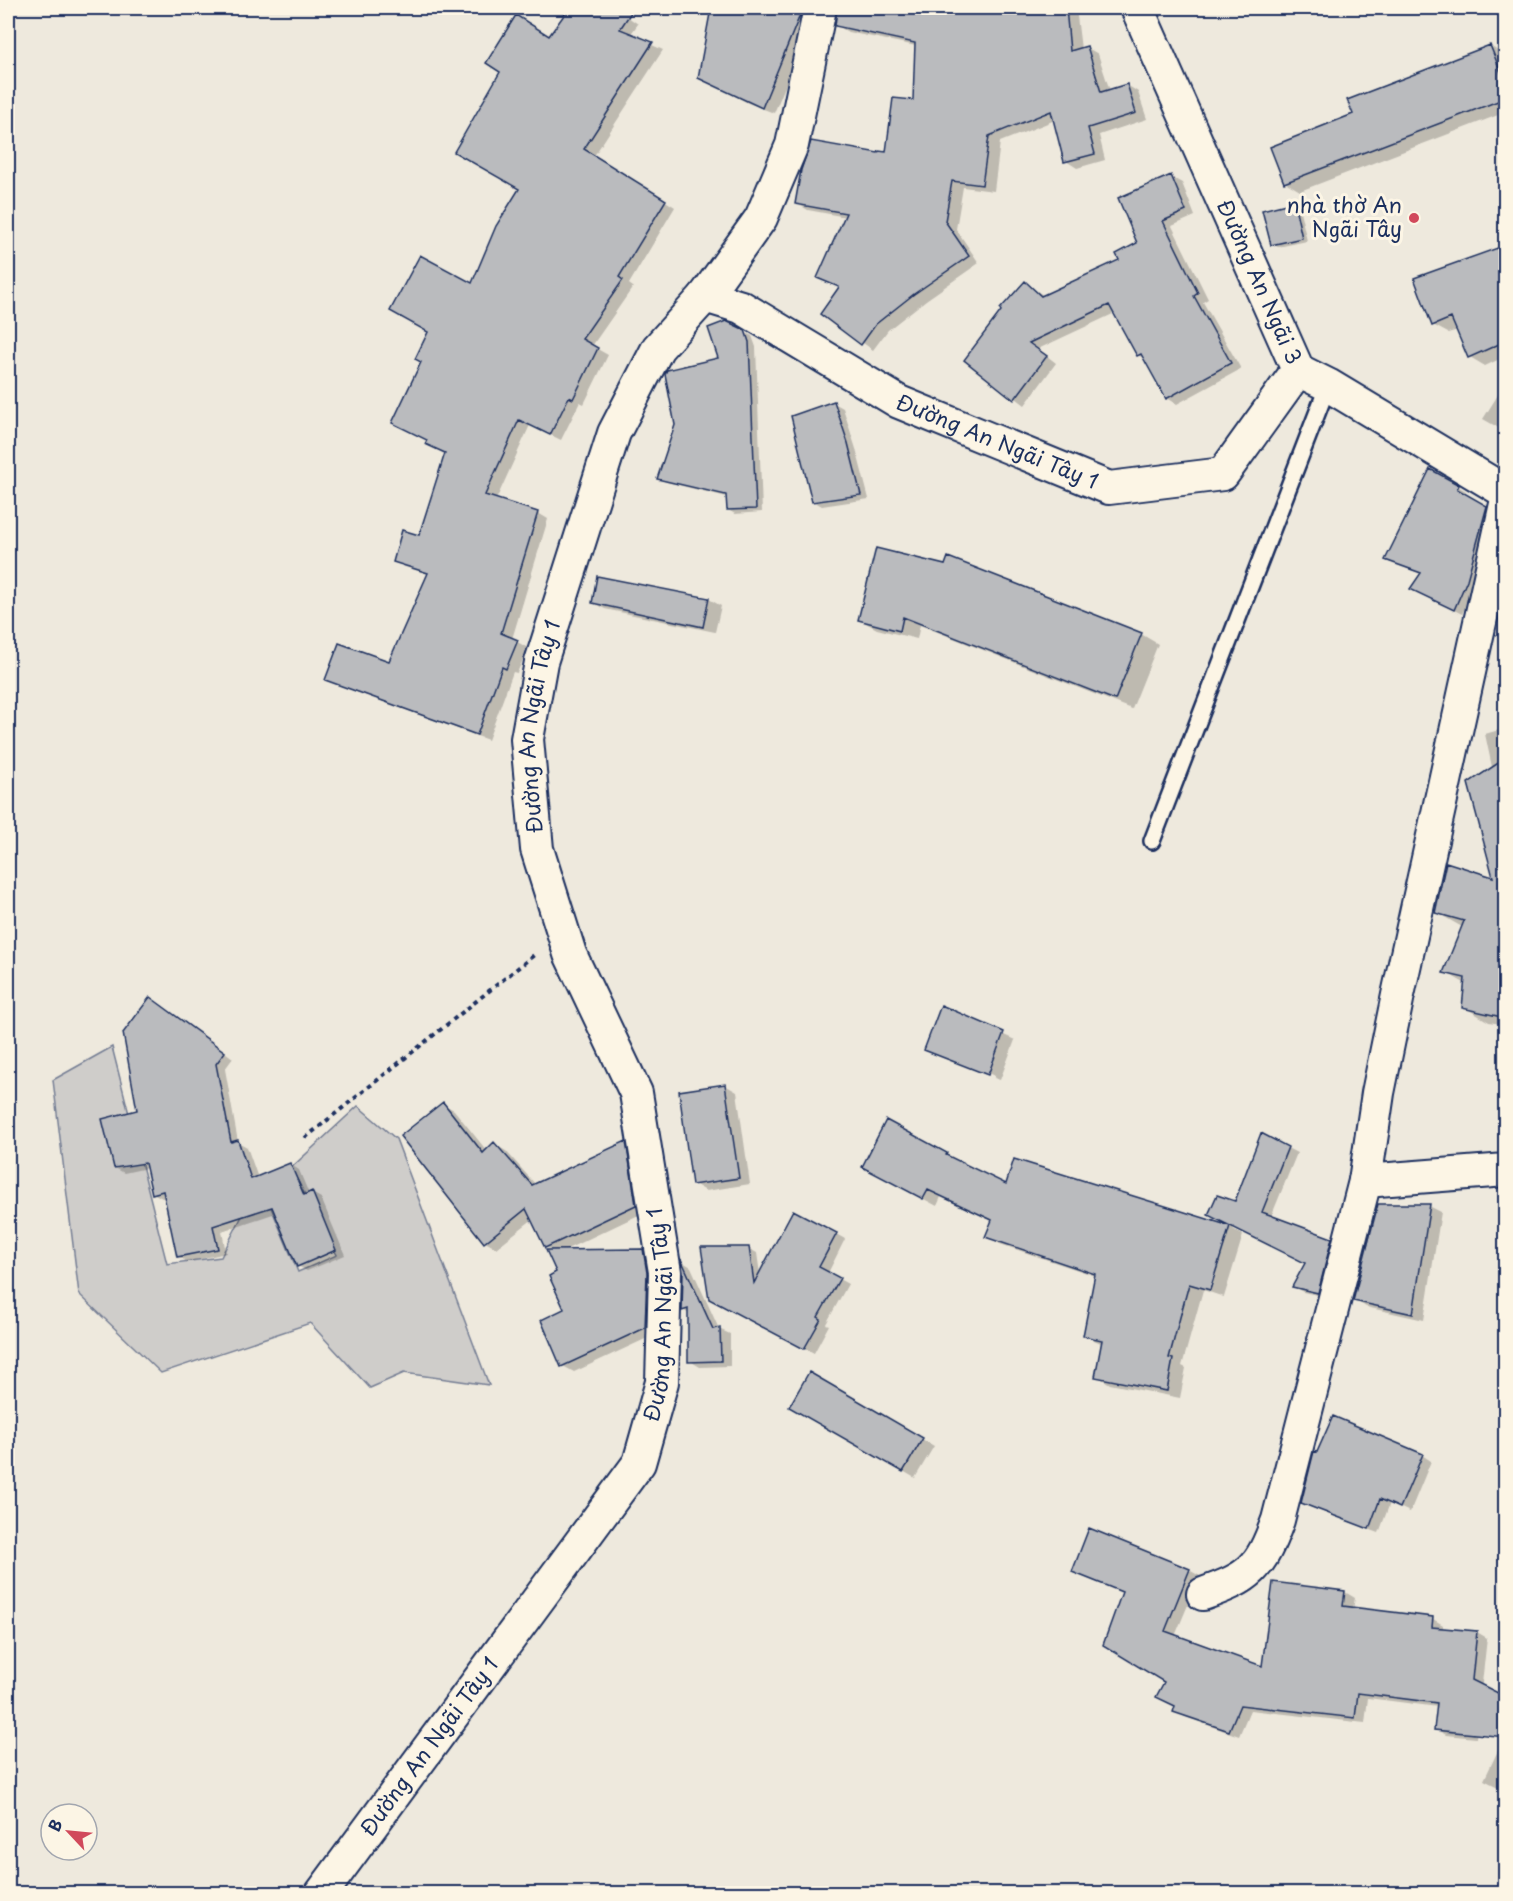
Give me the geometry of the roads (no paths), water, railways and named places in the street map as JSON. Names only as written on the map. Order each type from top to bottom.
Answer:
[{"type":"street","name":"Đường An Ngãi Tây 1","points":[[321,1893],[639,1463],[662,1382],[665,1272],[636,1093],[570,954],[562,932],[537,849],[527,739],[541,662],[614,433],[658,348],[705,296],[761,218],[792,145],[820,8]]},
{"type":"street","name":"Đường An Ngãi 3","points":[[1137,8],[1298,370],[1328,385],[1506,492]]},
{"type":"street","name":"Đường An Ngãi Tây 1","points":[[705,296],[741,307],[899,402],[1109,488],[1223,474],[1298,370]]},
{"type":"street","points":[[1203,1594],[1231,1584],[1248,1574],[1262,1559],[1278,1520],[1365,1181],[1378,1093],[1398,995],[1506,504]]},
{"type":"street","points":[[1365,1181],[1506,1170]]},
{"type":"lane","points":[[1152,841],[1328,385]]},
{"type":"place","name":"nhà thờ An Ngãi Tây","points":[[1414,218]]}]
